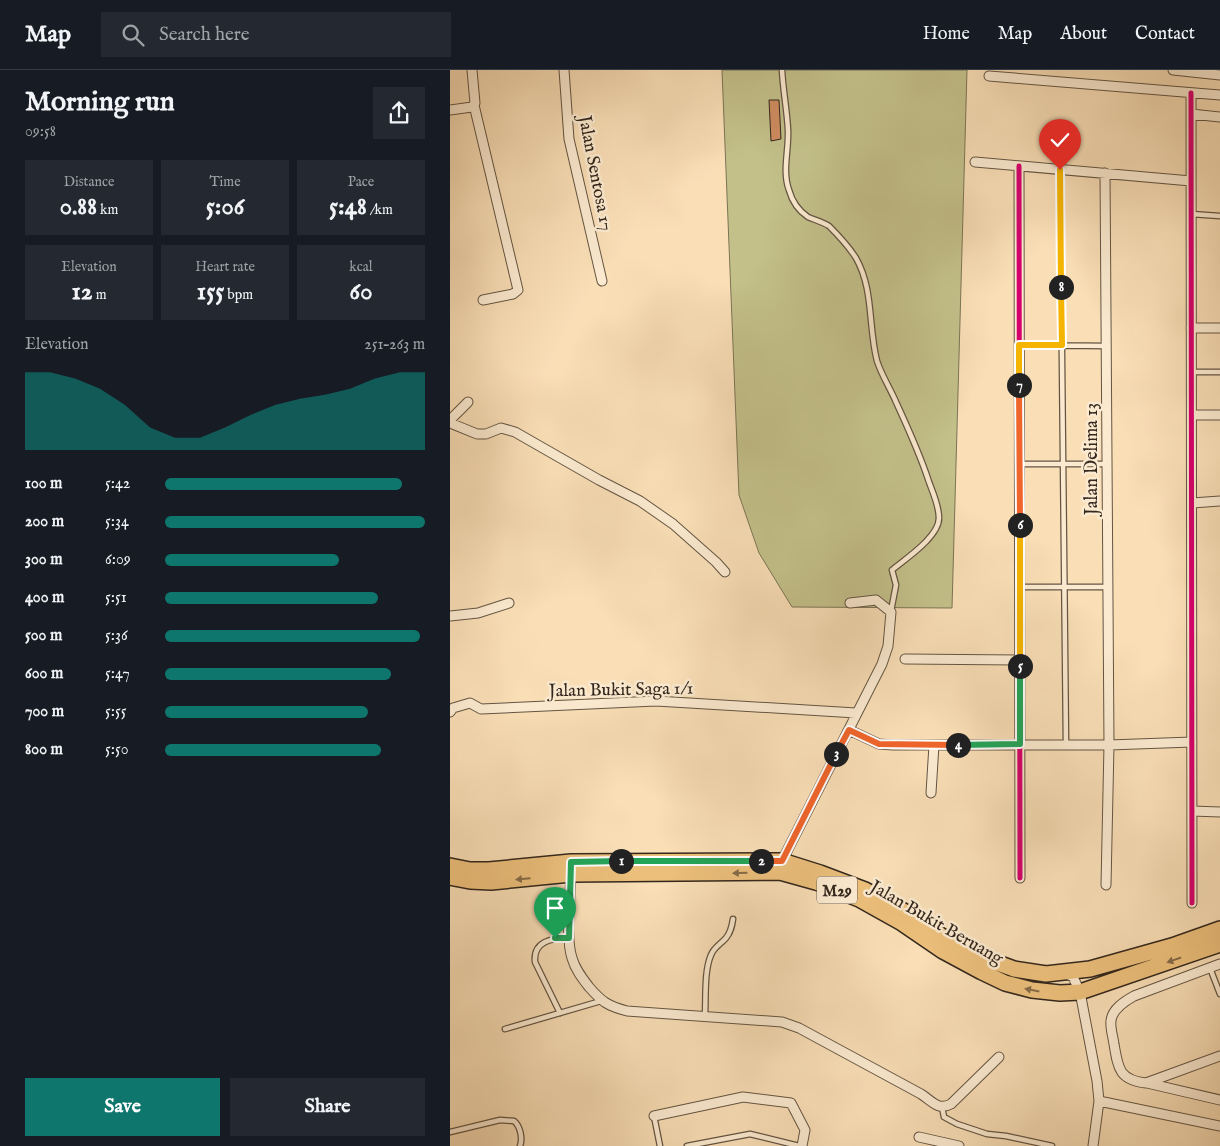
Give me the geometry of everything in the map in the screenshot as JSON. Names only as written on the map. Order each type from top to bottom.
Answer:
[{"type":"main road","name":"Jalan Bukit Beruang","points":[[450,866],[470,870],[489,870],[782,861],[820,872],[865,890],[907,913],[949,941],[984,958],[1014,968],[1046,974],[1090,969],[1172,946],[1220,929]]},
{"type":"main road","name":"Jalan Bukit Beruang","points":[[450,877],[470,881],[491,882],[571,868],[780,872],[816,882],[858,899],[902,924],[943,951],[1005,982],[1032,990],[1060,993],[1080,992],[1220,944]]},
{"type":"street","points":[[472,70],[476,103],[474,104],[518,290],[514,294],[482,300]]},
{"type":"street","name":"Jalan Sentosa 17","points":[[564,70],[569,139],[602,281]]},
{"type":"street","points":[[1173,70],[1220,75]]},
{"type":"street","points":[[989,76],[1220,96]]},
{"type":"street","points":[[1191,93],[1192,903]]},
{"type":"street","points":[[450,110],[472,107],[474,104]]},
{"type":"street","points":[[1191,114],[1220,117]]},
{"type":"street","points":[[975,162],[1191,181]]},
{"type":"street","points":[[1019,166],[1020,878]]},
{"type":"street","name":"Jalan Delima 13","points":[[1105,173],[1109,745],[1106,885]]},
{"type":"street","points":[[1191,328],[1220,328]]},
{"type":"street","points":[[468,402],[450,421],[476,434],[486,434],[501,428],[515,432],[599,480],[640,500],[673,524],[725,572]]},
{"type":"street","points":[[1192,415],[1220,415]]},
{"type":"street","points":[[1192,502],[1220,501]]},
{"type":"street","points":[[782,861],[882,664],[888,646],[891,612],[876,600],[850,603]]},
{"type":"street","points":[[450,616],[478,613],[509,602]]},
{"type":"street","points":[[906,659],[1020,660]]},
{"type":"street","name":"Jalan Bukit Saga 1/1","points":[[450,712],[453,708],[470,703],[481,709],[656,700],[856,713]]},
{"type":"street","points":[[849,730],[879,744],[1109,745],[1192,742]]},
{"type":"street","points":[[931,793],[934,745]]},
{"type":"street","points":[[1192,811],[1220,812]]},
{"type":"street","points":[[571,868],[569,938],[571,955],[575,967],[601,1001],[608,1005],[627,1011],[771,1020],[791,1024],[921,1094],[936,1106],[942,1108],[951,1104],[999,1057]]},
{"type":"street","points":[[1220,964],[1124,1001],[1116,1010],[1111,1020],[1118,1067],[1125,1077],[1134,1082],[1220,1100]]},
{"type":"street","points":[[1080,992],[1082,978],[1090,969]]},
{"type":"street","points":[[1064,973],[1073,977],[1080,992],[1097,1081],[1099,1101],[1093,1146]]},
{"type":"street","points":[[1146,1083],[1220,1056]]},
{"type":"street","points":[[654,1116],[743,1097],[792,1104],[806,1130],[800,1146]]},
{"type":"street","points":[[1099,1101],[1220,1126]]},
{"type":"street","points":[[919,1137],[959,1146]]},
{"type":"lane","points":[[782,70],[788,131],[786,163],[788,189],[795,205],[808,216],[828,225],[854,256],[864,274],[870,300],[877,360],[913,439],[936,503],[940,520],[932,534],[920,548],[892,570],[896,585],[891,612]]},
{"type":"lane","points":[[1060,170],[1066,744]]},
{"type":"lane","points":[[1191,214],[1220,216]]},
{"type":"lane","points":[[1019,345],[1106,346]]},
{"type":"lane","points":[[1192,372],[1220,372]]},
{"type":"lane","points":[[1020,464],[1107,464]]},
{"type":"lane","points":[[1020,587],[1108,587]]},
{"type":"lane","points":[[705,1015],[708,966],[711,955],[715,948],[726,938],[731,929],[733,919]]},
{"type":"lane","points":[[560,1013],[535,962],[534,954],[537,948],[555,938],[569,938]]},
{"type":"lane","points":[[1210,968],[1220,994]]},
{"type":"lane","points":[[505,1029],[601,1001]]},
{"type":"lane","points":[[942,1108],[944,1117],[957,1124],[987,1134],[1052,1146]]},
{"type":"lane","points":[[654,1116],[660,1146]]},
{"type":"lane","points":[[450,1132],[500,1120],[514,1121],[520,1128],[522,1143],[520,1146]]},
{"type":"lane","points":[[686,1146],[750,1134],[800,1146]]},
{"type":"shaded area","points":[[722,70],[967,70],[952,608],[792,607],[759,553],[739,495]]},
{"type":"building","points":[[769,100],[779,100],[781,139],[771,141]]},
{"type":"cycle path","points":[[1191,93],[1192,903]]},
{"type":"cycle path","points":[[1019,166],[1020,878]]},
{"type":"route","points":[[555,938],[569,938],[571,862],[782,861],[849,730],[879,744],[1020,744],[1019,345],[1062,345],[1060,170]]}]
